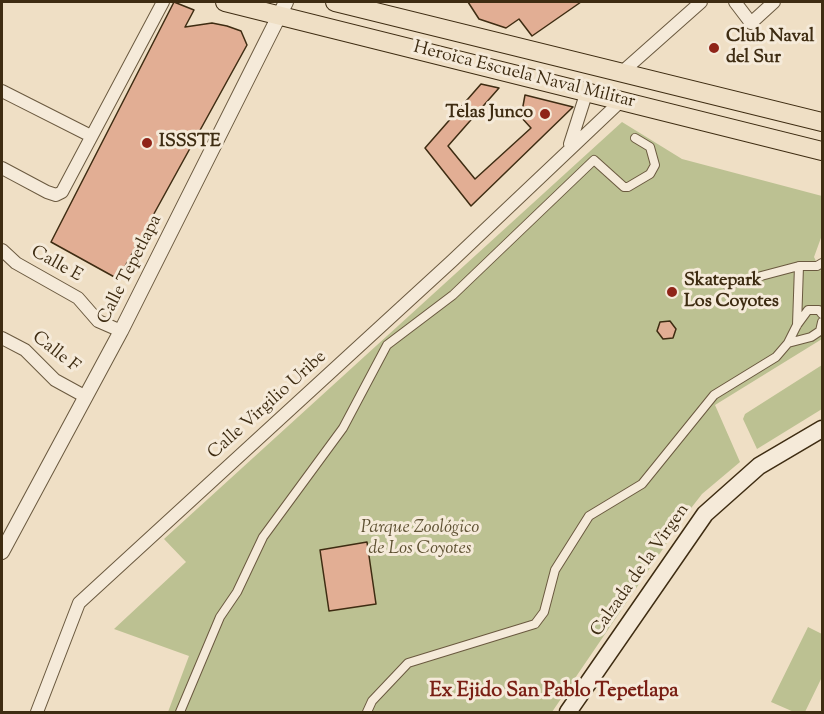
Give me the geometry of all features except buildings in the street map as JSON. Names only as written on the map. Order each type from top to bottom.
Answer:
[{"type":"main road","name":"Heroica Escuela Naval Militar","points":[[225,2],[282,9],[822,151]]},
{"type":"main road","name":"Heroica Escuela Naval Militar","points":[[335,2],[822,122]]},
{"type":"main road","name":"Calzada de la Virgen","points":[[568,712],[705,514],[759,466],[822,429]]},
{"type":"street","points":[[2,168],[56,195],[62,192],[163,2]]},
{"type":"street","points":[[621,73],[700,2]]},
{"type":"street","points":[[735,2],[751,23],[774,2]]},
{"type":"street","name":"Calle Tepetlapa","points":[[2,552],[121,331],[282,9]]},
{"type":"street","points":[[2,91],[91,136]]},
{"type":"street","name":"Calle Virgilio Uribe","points":[[565,153],[578,127],[587,91]]},
{"type":"street","name":"Calle Virgilio Uribe","points":[[37,712],[79,603],[452,261],[622,100]]},
{"type":"street","points":[[180,712],[220,617],[237,592],[263,537],[343,428],[387,345],[453,295],[594,160],[628,188],[651,174],[656,165],[650,147],[635,138]]},
{"type":"street","name":"Calle E","points":[[2,250],[16,263],[78,298],[98,321],[121,331]]},
{"type":"street","points":[[727,285],[799,266],[817,266],[822,263]]},
{"type":"street","points":[[796,325],[799,266]]},
{"type":"street","points":[[367,712],[372,701],[408,663],[535,624],[544,612],[555,570],[589,516],[642,484],[714,395],[776,357],[788,343],[796,325],[808,310],[819,310],[822,314]]},
{"type":"street","points":[[788,343],[811,337],[820,331],[822,322]]},
{"type":"street","name":"Calle F","points":[[2,338],[25,350],[55,380],[86,397]]},
{"type":"green space","name":"Parque Zoológico de Los Coyotes","points":[[622,122],[682,159],[822,196],[822,235],[814,257],[822,273],[822,339],[715,405],[740,462],[702,494],[688,512],[552,712],[168,712],[189,656],[114,629],[186,562],[164,539]]},
{"type":"green space","points":[[822,365],[822,409],[757,449],[743,419],[745,414]]},
{"type":"green space","points":[[808,627],[822,634],[822,677],[805,712],[794,712],[771,702]]},
{"type":"place","name":"Club Naval del Sur","points":[[714,48]]},
{"type":"place","name":"Telas Junco","points":[[545,114]]},
{"type":"place","name":"ISSSTE","points":[[147,143]]},
{"type":"place","name":"Skatepark Los Coyotes","points":[[672,292]]},
{"type":"district","name":"Ex Ejido San Pablo Tepetlapa","points":[[554,693]]}]
